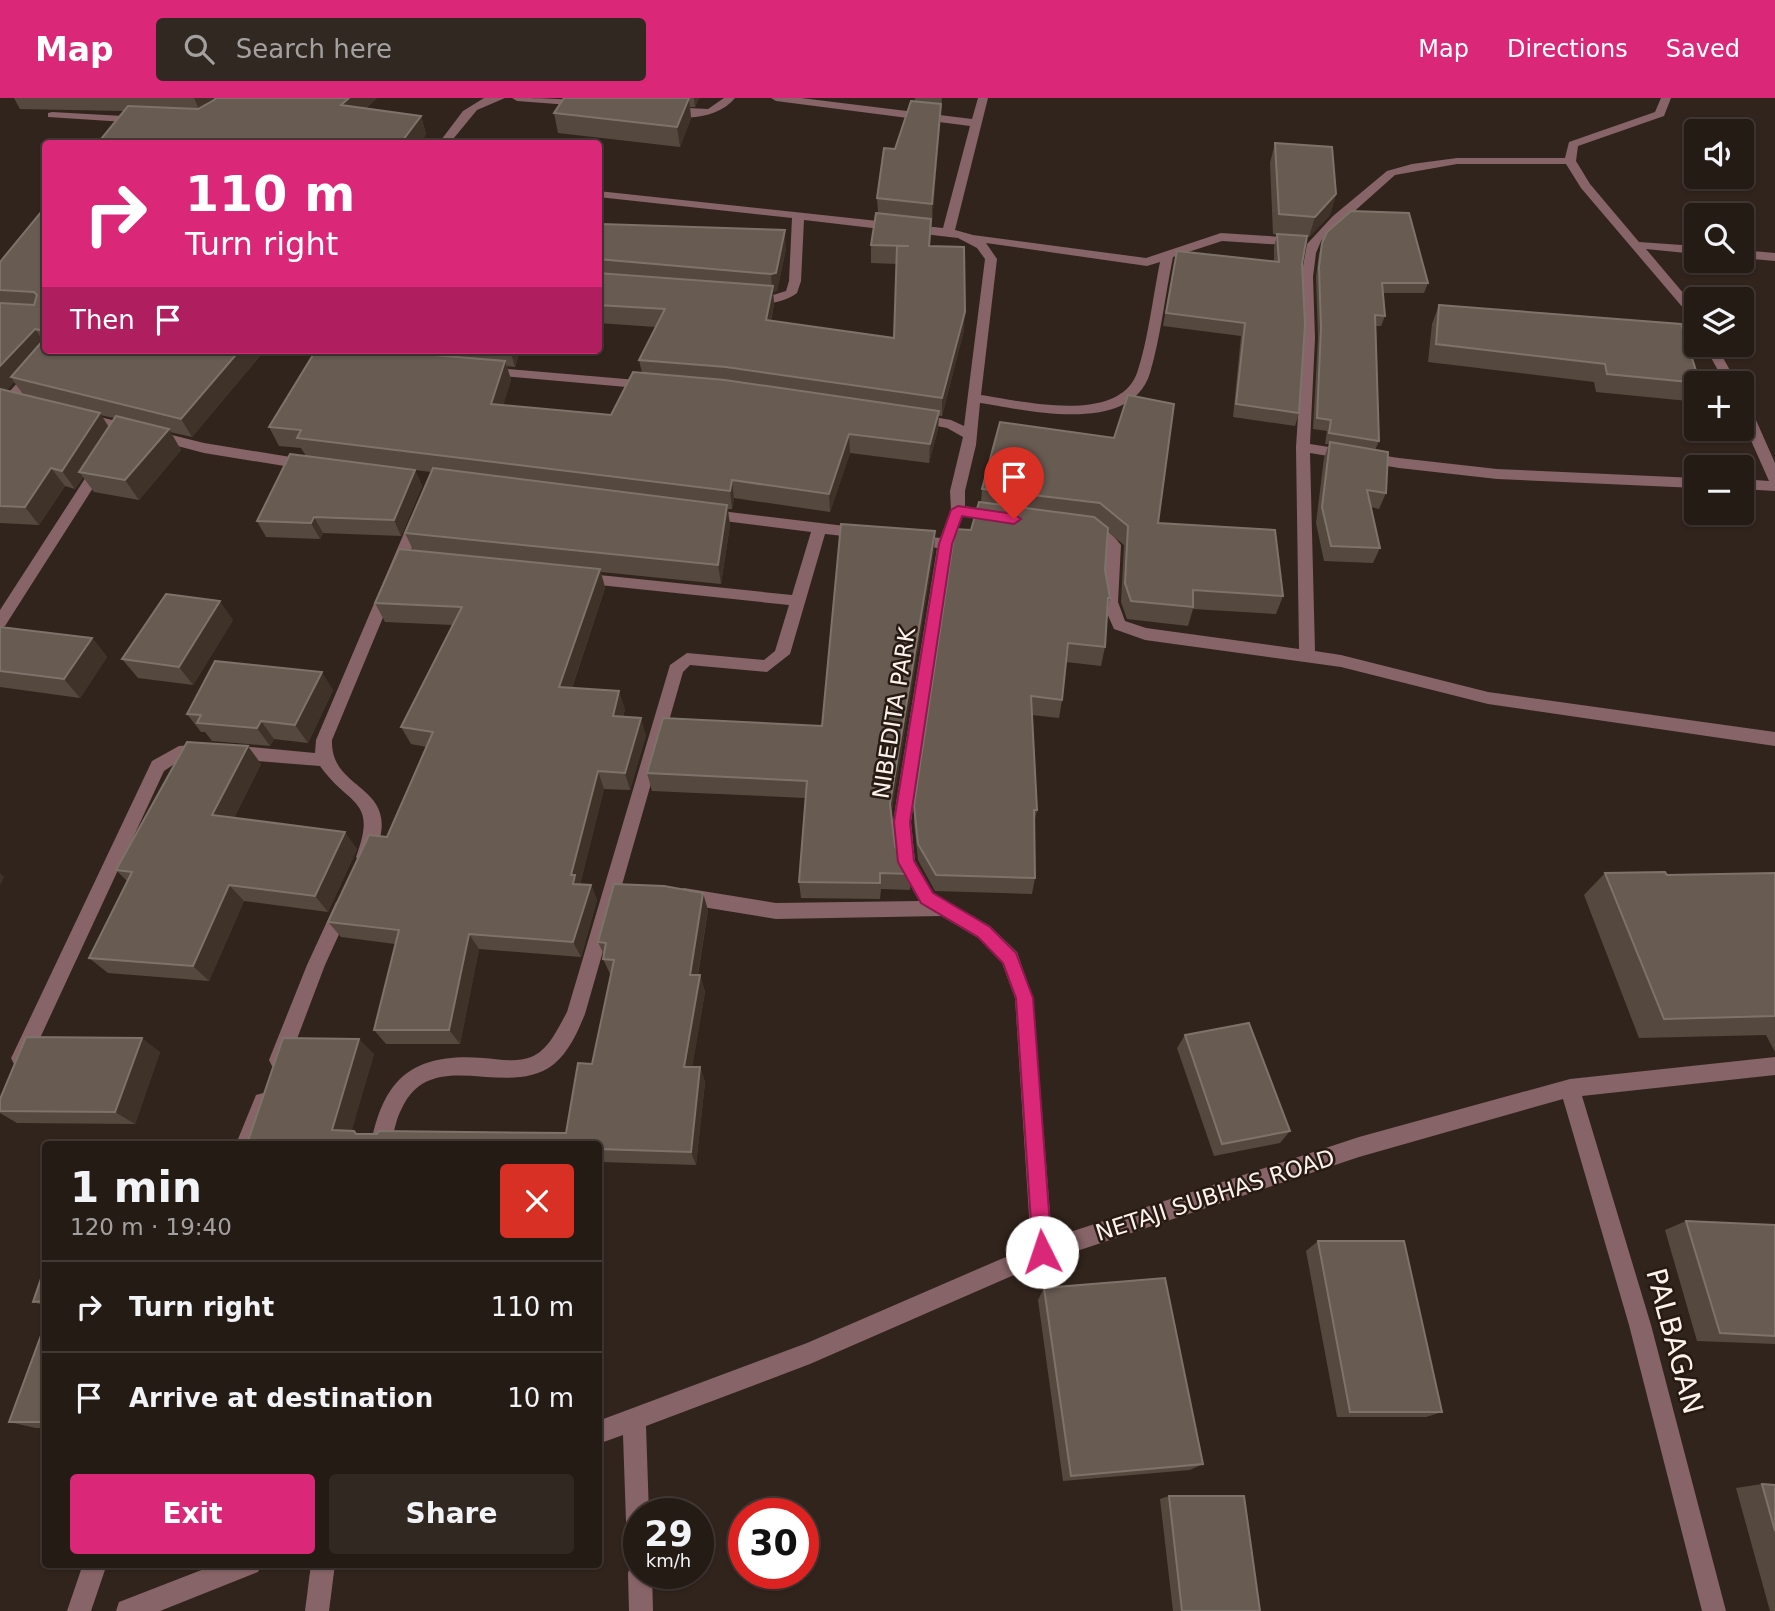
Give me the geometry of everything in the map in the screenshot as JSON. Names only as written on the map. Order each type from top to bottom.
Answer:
[{"type":"street","points":[[446,140],[469,109],[478,102],[500,98]]},
{"type":"street","points":[[517,98],[590,103]]},
{"type":"street","points":[[658,109],[710,112],[723,109],[730,98]]},
{"type":"street","points":[[776,98],[976,123]]},
{"type":"street","points":[[948,233],[983,98]]},
{"type":"street","points":[[1666,98],[1660,114],[1573,144],[1570,161],[1585,186],[1684,301]]},
{"type":"street","points":[[52,115],[160,120]]},
{"type":"street","points":[[1307,656],[1303,447],[1309,339],[1308,261],[1313,244],[1330,225],[1388,174],[1438,164],[1570,161]]},
{"type":"street","points":[[602,194],[948,233],[1147,262],[1221,237],[1313,244]]},
{"type":"street","points":[[732,297],[774,299],[791,293],[795,281],[798,216]]},
{"type":"street","name":"NIBEDITA PARK","points":[[970,237],[986,246],[991,260],[969,454],[955,496],[958,510],[945,544],[902,822],[906,862],[927,898],[984,932],[1010,958],[1024,998],[1042,1252]]},
{"type":"street","points":[[1636,245],[1684,249]]},
{"type":"street","points":[[1754,255],[1775,257]]},
{"type":"street","points":[[974,398],[1056,410],[1099,407],[1120,401],[1134,390],[1143,375],[1167,257]]},
{"type":"street","points":[[0,410],[17,400],[51,354]]},
{"type":"street","points":[[473,370],[660,386]]},
{"type":"street","points":[[73,415],[116,439],[204,448],[330,468]]},
{"type":"street","points":[[905,416],[951,424],[970,435]]},
{"type":"street","points":[[1754,431],[1775,479]]},
{"type":"street","points":[[0,622],[116,439]]},
{"type":"street","points":[[1303,447],[1399,463],[1497,474],[1684,482]]},
{"type":"street","points":[[1754,485],[1775,486]]},
{"type":"street","points":[[358,872],[369,849],[375,820],[364,797],[336,774],[324,760],[324,740],[407,560],[424,503]]},
{"type":"street","points":[[958,510],[1014,519]]},
{"type":"street","points":[[695,513],[945,544]]},
{"type":"street","points":[[1069,524],[1095,529],[1114,545],[1110,601],[1119,625],[1145,634],[1341,661],[1489,698],[1775,739]]},
{"type":"street","points":[[382,1141],[396,1096],[415,1074],[436,1068],[480,1066],[516,1070],[539,1063],[557,1048],[576,1014],[621,885],[676,669],[687,659],[767,666],[782,654],[819,528]]},
{"type":"street","points":[[565,576],[799,601]]},
{"type":"street","points":[[11,1081],[56,979],[158,766],[179,752],[207,750],[324,760]]},
{"type":"street","points":[[666,893],[776,911],[945,908]]},
{"type":"street","points":[[247,1141],[316,964],[348,895]]},
{"type":"street","name":"NETAJI SUBHAS ROAD","points":[[602,1432],[810,1353],[1042,1252],[1359,1147],[1570,1088],[1775,1066]]},
{"type":"street","name":"PALBAGAN","points":[[1570,1088],[1647,1352],[1714,1611]]},
{"type":"street","points":[[634,1420],[637,1498]]},
{"type":"street","points":[[79,1611],[94,1568]]},
{"type":"street","points":[[128,1611],[240,1568]]},
{"type":"street","points":[[317,1611],[322,1568]]},
{"type":"street","points":[[640,1589],[641,1611]]},
{"type":"building","points":[[349,98],[341,105],[421,116],[403,140],[100,140],[128,106],[198,109],[214,100]]},
{"type":"building","points":[[564,98],[689,98],[677,127],[554,113]]},
{"type":"building","points":[[911,101],[941,104],[932,204],[877,198],[884,148],[895,149]]},
{"type":"building","points":[[1275,143],[1332,147],[1336,194],[1315,217],[1279,214]]},
{"type":"building","points":[[42,211],[42,330],[35,329],[0,366],[0,303],[34,305],[37,295],[34,292],[0,290],[0,262]]},
{"type":"building","points":[[1351,211],[1409,213],[1428,283],[1382,283],[1385,316],[1375,315],[1379,441],[1329,433],[1331,420],[1317,418],[1321,328],[1319,267],[1322,243],[1327,232]]},
{"type":"building","points":[[876,213],[931,219],[929,246],[964,247],[965,312],[942,398],[726,367],[639,360],[665,309],[602,305],[602,273],[773,286],[766,320],[894,338],[897,246],[909,246],[871,245]]},
{"type":"building","points":[[602,224],[785,230],[776,273],[602,259]]},
{"type":"building","points":[[1277,234],[1307,236],[1302,264],[1305,325],[1299,413],[1236,404],[1245,323],[1166,313],[1177,251],[1279,262]]},
{"type":"building","points":[[1439,305],[1681,324],[1684,333],[1684,357],[1692,357],[1696,371],[1684,371],[1684,381],[1607,374],[1605,364],[1436,344]]},
{"type":"building","points":[[42,342],[42,354],[237,354],[181,419],[11,377]]},
{"type":"building","points":[[314,354],[420,354],[505,361],[491,404],[611,415],[633,372],[725,380],[939,411],[930,444],[849,434],[829,494],[732,480],[730,491],[297,438],[301,430],[269,427]]},
{"type":"building","points":[[0,389],[100,413],[62,471],[51,468],[25,507],[0,506]]},
{"type":"building","points":[[1128,395],[1174,404],[1158,523],[1275,530],[1283,596],[1193,590],[1193,607],[1131,601],[1125,583],[1128,526],[1100,503],[982,489],[1000,422],[1114,438]]},
{"type":"building","points":[[116,416],[169,429],[125,480],[79,472]]},
{"type":"building","points":[[1330,442],[1388,452],[1386,493],[1367,490],[1380,548],[1331,546],[1322,507]]},
{"type":"building","points":[[290,454],[415,470],[394,520],[314,517],[311,523],[257,521]]},
{"type":"building","points":[[433,468],[727,505],[718,565],[405,533]]},
{"type":"building","points":[[979,502],[1094,517],[1108,528],[1105,570],[1110,598],[1105,647],[1068,643],[1062,700],[1031,696],[1037,810],[1034,810],[1035,878],[936,875],[918,844],[914,805],[955,529],[971,530]]},
{"type":"building","points":[[841,524],[935,531],[890,804],[895,846],[910,874],[880,873],[880,883],[799,882],[807,781],[647,773],[663,718],[822,726]]},
{"type":"building","points":[[399,549],[600,569],[559,687],[619,691],[613,716],[641,718],[625,773],[598,771],[571,875],[575,875],[573,884],[591,885],[573,942],[469,934],[449,1030],[374,1030],[399,930],[328,922],[369,835],[387,837],[433,732],[401,727],[462,607],[375,603]]},
{"type":"building","points":[[166,594],[220,601],[179,667],[122,659]]},
{"type":"building","points":[[0,627],[92,638],[64,679],[0,671]]},
{"type":"building","points":[[215,661],[322,672],[295,725],[261,721],[257,728],[197,723],[201,715],[187,714]]},
{"type":"building","points":[[187,742],[248,746],[212,815],[345,832],[315,896],[229,885],[193,966],[89,958],[132,872],[116,870]]},
{"type":"building","points":[[1665,872],[1667,875],[1775,873],[1775,1016],[1664,1019],[1605,873]]},
{"type":"building","points":[[614,884],[664,886],[703,893],[690,975],[700,975],[684,1067],[700,1067],[691,1152],[602,1149],[602,1141],[248,1141],[283,1038],[359,1039],[332,1130],[354,1131],[356,1134],[377,1134],[379,1131],[566,1133],[578,1063],[592,1064],[614,960],[603,959],[606,943],[598,942]]},
{"type":"building","points":[[1249,1023],[1290,1131],[1222,1144],[1185,1035]]},
{"type":"building","points":[[26,1037],[142,1038],[115,1112],[0,1111],[0,1099]]},
{"type":"building","points":[[1686,1221],[1775,1225],[1775,1336],[1720,1333]]},
{"type":"building","points":[[1318,1241],[1404,1241],[1442,1412],[1350,1412]]},
{"type":"building","points":[[42,1276],[42,1301],[33,1302]]},
{"type":"building","points":[[1165,1278],[1203,1464],[1071,1476],[1044,1288]]},
{"type":"building","points":[[42,1333],[42,1422],[9,1422]]},
{"type":"building","points":[[1762,1484],[1775,1485],[1775,1531]]},
{"type":"building","points":[[1169,1496],[1244,1496],[1260,1611],[1182,1611]]},
{"type":"route","points":[[1014,519],[987,517],[958,510],[945,544],[902,822],[906,862],[927,898],[984,932],[1010,958],[1024,998],[1042,1252]]}]
